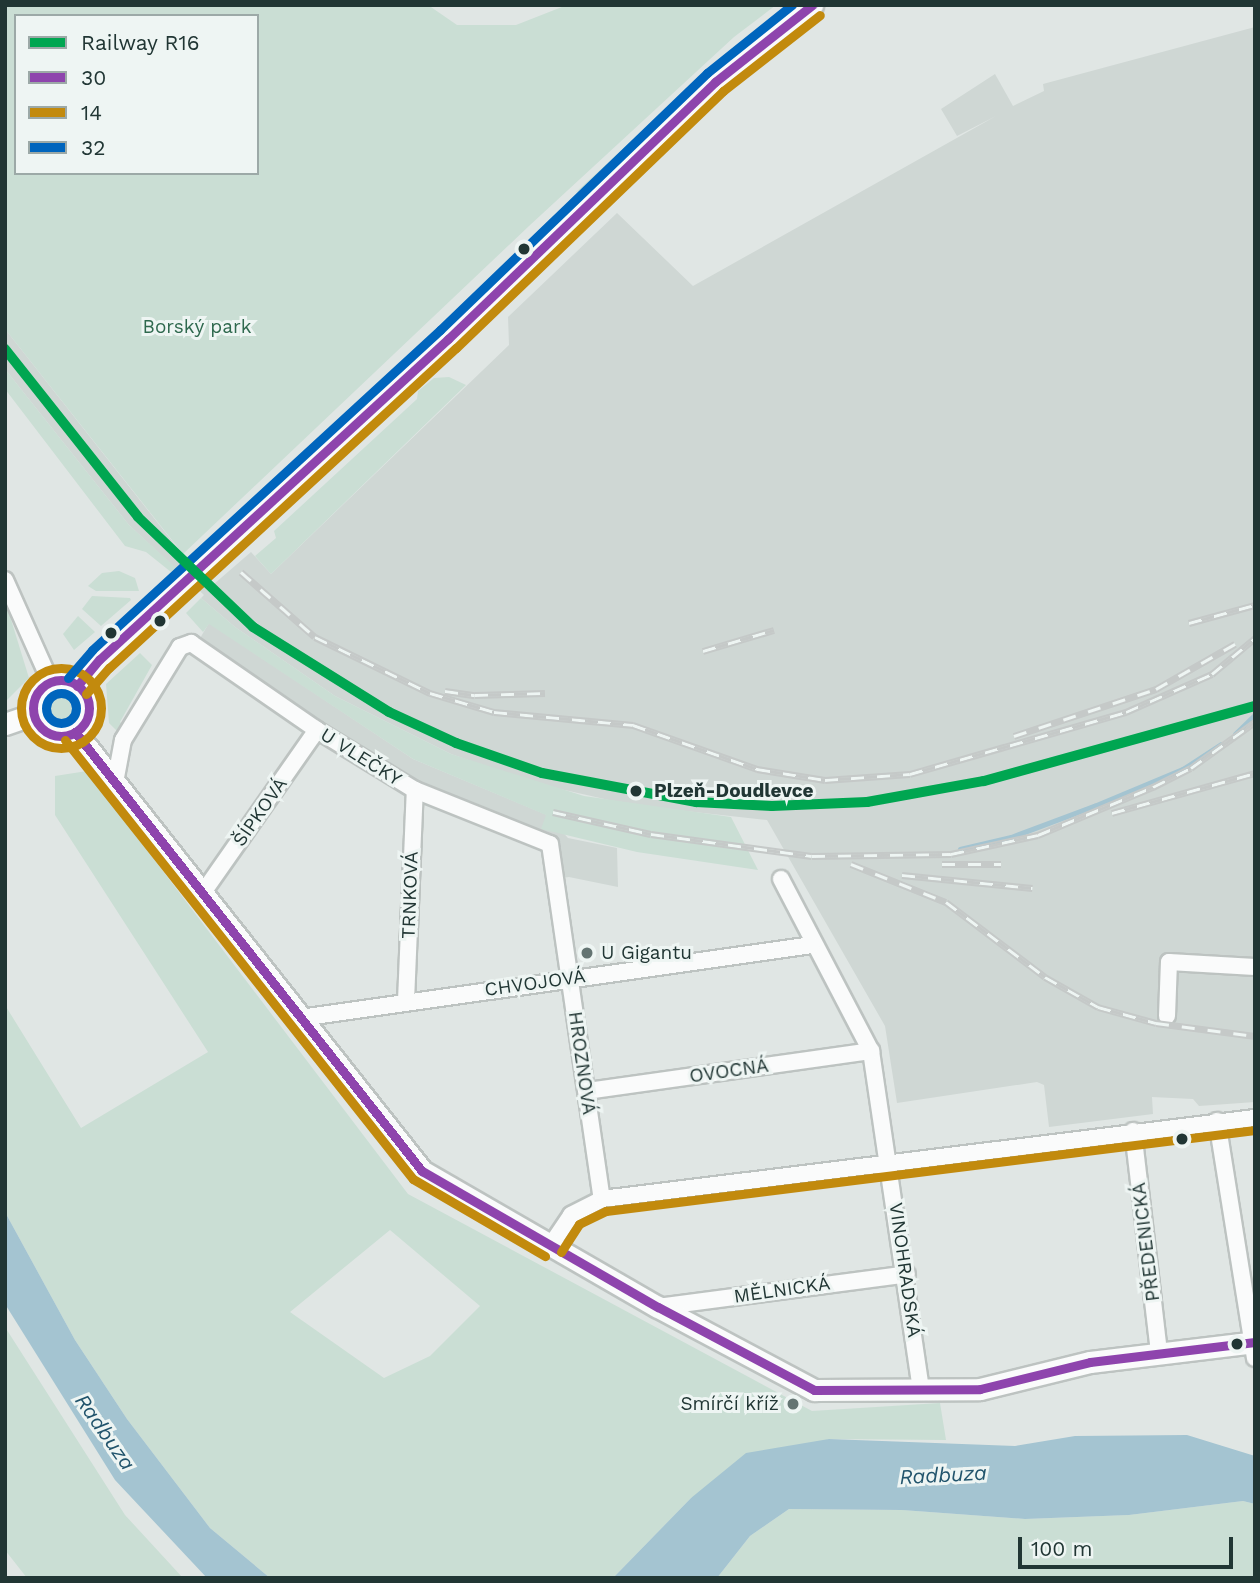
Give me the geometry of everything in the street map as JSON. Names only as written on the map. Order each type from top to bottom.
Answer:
[{"type":"street","points":[[77,686],[100,659],[448,339],[715,82],[812,5]]},
{"type":"street","points":[[5,580],[51,683]]},
{"type":"street","name":"U VLEČKY","points":[[114,788],[123,740],[165,669],[187,643],[196,645],[317,730],[415,790],[550,844]]},
{"type":"street","points":[[75,733],[48,733],[34,714],[37,696],[51,683],[77,686]]},
{"type":"street","points":[[75,733],[89,710],[77,686]]},
{"type":"street","points":[[5,724],[34,714]]},
{"type":"street","name":"ŠÍPKOVÁ","points":[[202,894],[317,730]]},
{"type":"street","points":[[75,733],[114,788],[202,894],[422,1171],[658,1307],[814,1390],[981,1389],[1090,1362],[1159,1353],[1254,1347],[1217,1121]]},
{"type":"street","name":"TRNKOVÁ","points":[[406,1001],[415,790]]},
{"type":"street","name":"HROZNOVÁ","points":[[550,844],[602,1199]]},
{"type":"street","name":"VINOHRADSKÁ","points":[[781,879],[812,945],[871,1051],[907,1274],[921,1390]]},
{"type":"street","name":"CHVOJOVÁ","points":[[300,1018],[812,945]]},
{"type":"street","points":[[1167,1016],[1169,962],[1255,967]]},
{"type":"street","name":"OVOCNÁ","points":[[587,1091],[871,1051]]},
{"type":"street","points":[[551,1245],[571,1215],[602,1199],[1133,1130],[1255,1118]]},
{"type":"street","name":"PŘEDENICKÁ","points":[[1133,1130],[1159,1353]]},
{"type":"street","name":"MĚLNICKÁ","points":[[658,1307],[907,1274]]},
{"type":"shaded area","points":[[1255,27],[1255,1102],[1199,1106],[1193,1099],[1152,1097],[1153,1114],[1049,1127],[1044,1085],[1037,1082],[897,1103],[885,1026],[767,820],[631,805],[538,784],[451,754],[335,696],[235,627],[201,598],[204,595],[129,525],[5,369],[5,329],[180,551],[214,584],[251,552],[271,574],[509,345],[508,317],[617,213],[693,286],[996,116],[957,136],[941,109],[995,74],[1013,106],[1044,91],[1043,84]]},
{"type":"shaded area","points":[[209,623],[413,759],[547,815],[568,838],[617,848],[618,887],[569,877],[555,879],[550,844],[415,790],[196,645]]},
{"type":"green space","name":"Borský park","points":[[5,5],[428,5],[457,25],[516,25],[567,5],[776,5],[734,37],[529,226],[183,554],[5,329]]},
{"type":"green space","points":[[788,5],[795,5],[603,176],[575,193],[715,64]]},
{"type":"green space","points":[[5,369],[129,525],[176,568],[171,572],[146,552],[125,546],[5,389]]},
{"type":"green space","points":[[449,377],[466,385],[271,574],[255,556],[276,538],[274,531],[417,399],[418,391],[434,378]]},
{"type":"green space","points":[[119,571],[135,578],[139,591],[96,591],[88,586],[102,573]]},
{"type":"green space","points":[[92,596],[131,600],[101,626],[82,609]]},
{"type":"green space","points":[[201,598],[235,627],[335,696],[451,754],[584,796],[731,817],[758,870],[637,852],[541,829],[546,815],[413,759],[209,624],[203,632],[186,613]]},
{"type":"green space","points":[[5,600],[29,678],[5,702]]},
{"type":"green space","points":[[78,616],[95,632],[74,650],[63,634]]},
{"type":"green space","points":[[140,653],[152,665],[120,722],[124,726],[119,733],[109,723],[106,684]]},
{"type":"green space","points":[[65,691],[71,698],[73,721],[58,725],[48,718],[45,704],[54,692]]},
{"type":"green space","points":[[87,771],[408,1194],[812,1411],[940,1403],[946,1440],[829,1439],[691,1498],[613,1578],[270,1578],[210,1528],[127,1419],[75,1340],[5,1212],[5,1005],[81,1128],[208,1052],[55,815],[55,776]],"holes":[[[390,1230],[480,1306],[430,1356],[384,1378],[290,1312]]]},
{"type":"green space","points":[[5,1327],[125,1515],[183,1578],[27,1578],[5,1550]]},
{"type":"green space","points":[[1243,1501],[1255,1504],[1255,1578],[717,1578],[750,1536],[789,1509],[902,1510],[1026,1519],[1129,1515]]},
{"type":"water","name":"Radbuza","points":[[5,1212],[75,1340],[127,1419],[210,1528],[270,1578],[207,1578],[115,1480],[5,1304]]},
{"type":"water","name":"Radbuza","points":[[1187,1435],[1255,1456],[1255,1504],[1243,1501],[1129,1515],[1025,1519],[902,1510],[789,1509],[750,1536],[717,1578],[613,1578],[691,1498],[746,1453],[829,1439],[1015,1446],[1075,1436]]},
{"type":"waterway","points":[[1235,734],[1255,715]]},
{"type":"waterway","points":[[960,849],[1011,837],[1094,806],[1183,769],[1221,744]]},
{"type":"railway","points":[[241,572],[315,637],[430,693],[494,712],[633,725],[757,769],[825,780],[910,774],[1126,712],[1212,674],[1255,638]]},
{"type":"railway","points":[[1189,623],[1255,605]]},
{"type":"railway","points":[[703,651],[774,630]]},
{"type":"railway","points":[[1014,736],[1156,689],[1235,644]]},
{"type":"railway","points":[[445,691],[475,695],[545,693]]},
{"type":"railway","points":[[553,812],[651,834],[812,856],[951,854],[1038,835],[1153,787],[1191,768],[1255,722]]},
{"type":"railway","points":[[1112,813],[1255,773]]},
{"type":"railway","points":[[851,864],[946,902],[1045,977],[1098,1007],[1156,1023],[1255,1036]]},
{"type":"railway","points":[[942,864],[1001,864]]},
{"type":"railway","points":[[902,875],[1032,888]]},
{"type":"rail line","name":"R16","points":[[5,349],[138,517],[253,627],[389,712],[456,743],[542,773],[696,802],[772,806],[867,802],[984,781],[1255,706]]},
{"type":"transit line","name":"32","points":[[68,678],[92,650],[440,330],[707,73],[792,5]]},
{"type":"transit line","name":"30","points":[[77,686],[100,659],[448,339],[715,82],[812,5]]},
{"type":"transit line","name":"14","points":[[86,694],[109,668],[456,348],[723,91],[820,15]]},
{"type":"transit line","name":"14","points":[[61,668],[76,671],[89,680],[98,693],[101,708],[98,723],[89,736],[76,745],[61,748],[46,745],[33,736],[24,723],[21,708],[24,693],[33,680],[46,671],[61,668]]},
{"type":"transit line","name":"30","points":[[61,680],[76,685],[84,693],[89,708],[84,723],[76,731],[61,736],[46,731],[38,723],[33,708],[38,693],[46,685],[61,680]]},
{"type":"transit line","name":"32","points":[[61,693],[72,697],[76,708],[72,719],[61,723],[50,719],[46,708],[50,697],[61,693]]},
{"type":"transit line","name":"30","points":[[75,732],[422,1171],[658,1307],[814,1390],[980,1389],[1090,1362],[1255,1342]]},
{"type":"transit line","name":"14","points":[[65,740],[413,1179],[545,1256]]},
{"type":"transit line","name":"14","points":[[561,1252],[579,1224],[606,1211],[1255,1130]]},
{"type":"place","name":"Plzeň-Doudlevce","points":[[636,791]]},
{"type":"place","name":"U Gigantu","points":[[587,953]]},
{"type":"place","name":"Smírčí kříž","points":[[793,1404]]}]
